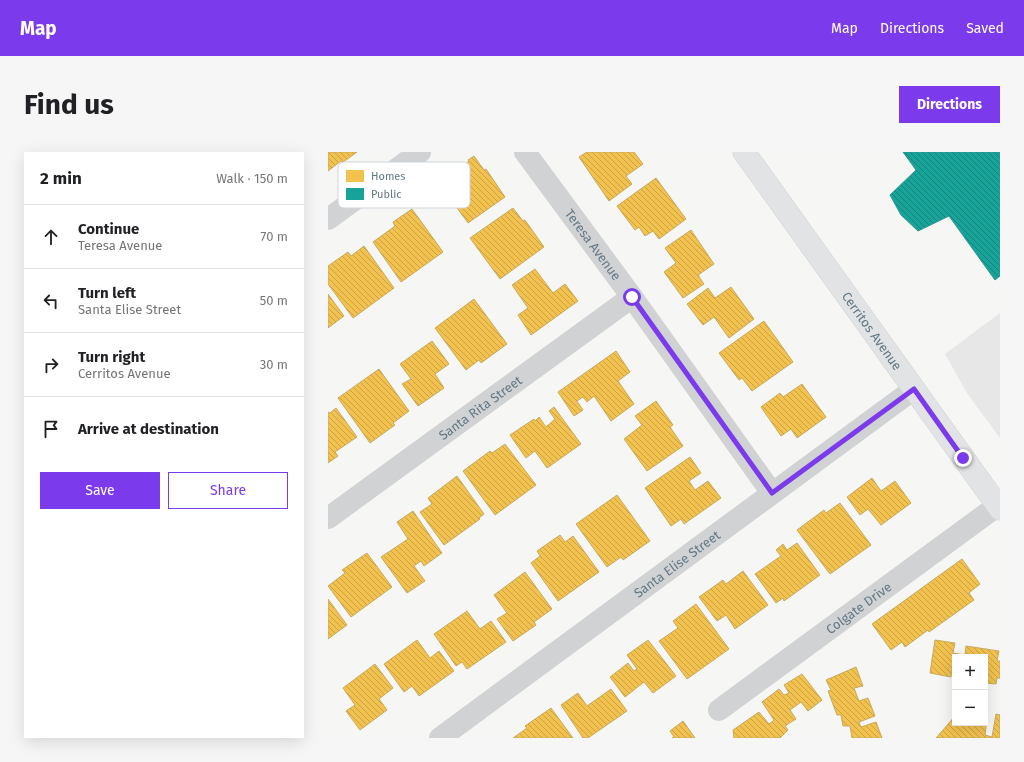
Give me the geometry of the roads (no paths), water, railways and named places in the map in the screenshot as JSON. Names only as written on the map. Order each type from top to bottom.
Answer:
[{"type":"main road","name":"Cerritos Avenue","points":[[744,152],[999,507]]},
{"type":"street","points":[[406,162],[420,152]]},
{"type":"street","name":"Teresa Avenue","points":[[525,152],[632,297],[772,493]]},
{"type":"street","points":[[328,219],[343,208]]},
{"type":"street","name":"Santa Rita Street","points":[[328,518],[632,297]]},
{"type":"street","name":"Santa Elise Street","points":[[440,738],[914,389]]},
{"type":"street","name":"Colgate Drive","points":[[719,710],[999,507]]}]
